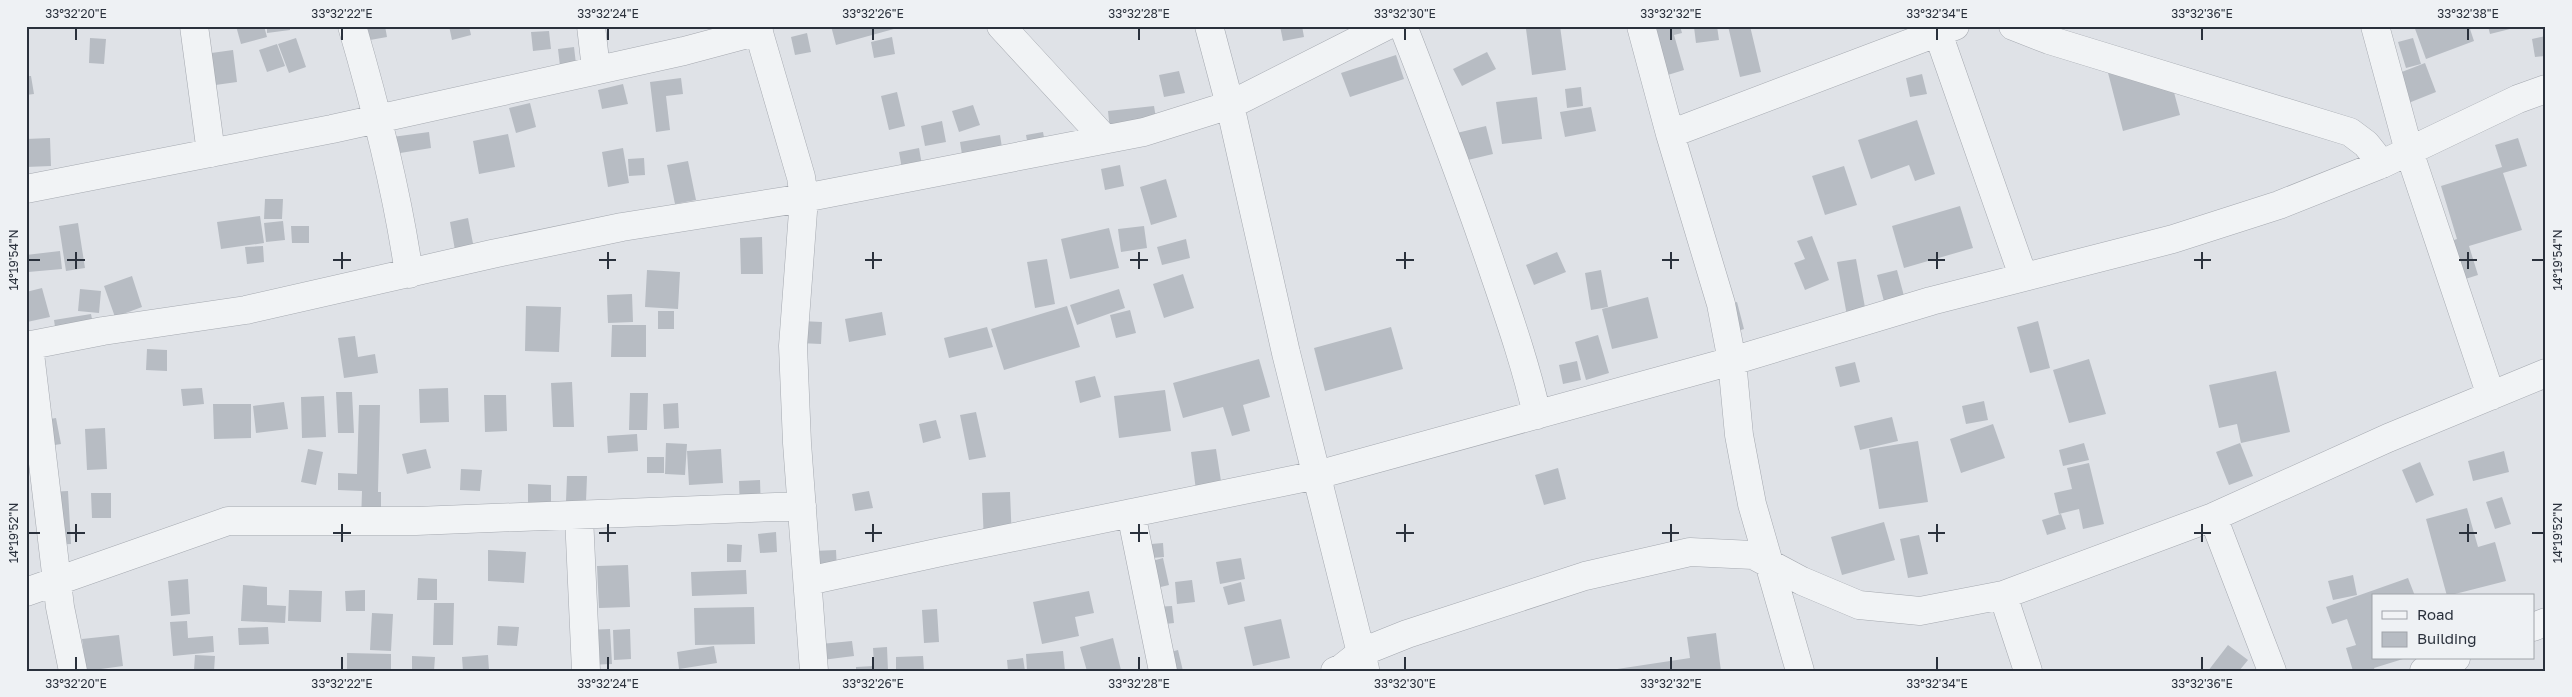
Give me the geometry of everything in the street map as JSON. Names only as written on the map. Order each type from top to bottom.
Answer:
[{"type":"street","points":[[194,26],[212,153]]},
{"type":"street","points":[[352,26],[378,117],[403,229],[409,274]]},
{"type":"street","points":[[590,26],[596,69]]},
{"type":"street","points":[[1001,26],[1105,139]]},
{"type":"street","points":[[1209,26],[1230,105],[1286,353],[1364,661]]},
{"type":"street","points":[[73,671],[60,606],[37,431],[28,345],[103,331],[246,310],[492,254],[622,227],[804,198],[1144,132],[1230,105],[1386,26]]},
{"type":"street","points":[[1403,26],[1444,131],[1486,250],[1529,379],[1537,415]]},
{"type":"street","points":[[1641,26],[1670,134],[1721,304],[1732,361],[1739,435],[1752,504],[1800,671]]},
{"type":"street","points":[[2013,26],[2049,40],[2350,132],[2366,144],[2382,164]]},
{"type":"street","points":[[2375,26],[2409,151],[2491,396]]},
{"type":"street","points":[[26,189],[212,153],[684,51],[758,29],[801,177],[804,198],[793,346],[814,671]]},
{"type":"street","points":[[1670,134],[1946,30],[2023,276]]},
{"type":"street","points":[[808,581],[1317,475],[1732,361],[1931,301],[2182,236],[2279,205],[2382,164],[2518,99],[2546,89]]},
{"type":"street","points":[[1335,671],[1364,661],[1406,634],[1584,576],[1690,552],[1753,555],[1802,582],[1859,605],[1920,611],[2003,595],[2213,517],[2388,438],[2546,373]]},
{"type":"street","points":[[26,592],[58,582],[128,554],[228,521],[416,521],[802,506]]},
{"type":"street","points":[[1131,513],[1163,671]]},
{"type":"street","points":[[579,516],[586,671]]},
{"type":"street","points":[[2213,517],[2272,671]]},
{"type":"street","points":[[2003,595],[2028,671]]},
{"type":"street","points":[[2534,627],[2546,622]]},
{"type":"street","points":[[2424,671],[2451,660]]},
{"type":"building","points":[[236,26],[264,26],[267,37],[241,44]]},
{"type":"building","points":[[267,26],[290,26],[290,30],[267,33]]},
{"type":"building","points":[[367,26],[385,26],[387,37],[370,40]]},
{"type":"building","points":[[449,26],[469,26],[471,35],[452,40]]},
{"type":"building","points":[[831,26],[901,26],[901,27],[836,45]]},
{"type":"building","points":[[1280,26],[1302,26],[1304,37],[1283,41]]},
{"type":"building","points":[[1542,26],[1560,26],[1566,70],[1532,75],[1526,29]]},
{"type":"building","points":[[1643,26],[1680,26],[1682,33],[1674,35],[1684,70],[1658,78]]},
{"type":"building","points":[[1717,26],[1719,40],[1696,43],[1694,27]]},
{"type":"building","points":[[1728,26],[1750,26],[1761,72],[1740,77]]},
{"type":"building","points":[[2414,26],[2469,26],[2474,41],[2426,59]]},
{"type":"building","points":[[2488,26],[2518,26],[2518,27],[2490,34]]},
{"type":"building","points":[[549,31],[551,49],[533,51],[531,32]]},
{"type":"building","points":[[807,33],[811,52],[795,55],[791,37]]},
{"type":"building","points":[[2546,36],[2546,56],[2535,57],[2532,39]]},
{"type":"building","points":[[892,37],[895,54],[874,58],[871,42]]},
{"type":"building","points":[[90,38],[106,39],[104,64],[89,63]]},
{"type":"building","points":[[296,38],[306,67],[289,73],[278,44]]},
{"type":"building","points":[[2413,38],[2421,64],[2406,68],[2398,42]]},
{"type":"building","points":[[277,44],[285,66],[267,72],[259,50]]},
{"type":"building","points":[[574,47],[576,64],[560,66],[558,49]]},
{"type":"building","points":[[233,50],[237,82],[201,87],[197,55]]},
{"type":"building","points":[[1487,52],[1496,69],[1462,86],[1453,69]]},
{"type":"building","points":[[1396,55],[1404,79],[1350,97],[1341,73]]},
{"type":"building","points":[[2425,63],[2436,92],[2406,104],[2394,75]]},
{"type":"building","points":[[2106,65],[2167,66],[2180,115],[2123,131]]},
{"type":"building","points":[[1179,71],[1185,93],[1164,97],[1159,75]]},
{"type":"building","points":[[1922,74],[1927,94],[1910,97],[1906,78]]},
{"type":"building","points":[[26,76],[31,76],[34,94],[26,95]]},
{"type":"building","points":[[681,78],[683,94],[666,96],[670,130],[656,132],[650,82]]},
{"type":"building","points":[[623,84],[628,104],[602,109],[598,90]]},
{"type":"building","points":[[1581,87],[1583,106],[1567,108],[1565,89]]},
{"type":"building","points":[[897,92],[905,126],[889,130],[881,96]]},
{"type":"building","points":[[1537,97],[1542,139],[1502,144],[1496,102]]},
{"type":"building","points":[[530,103],[536,127],[516,133],[509,108]]},
{"type":"building","points":[[973,105],[980,125],[959,132],[952,111]]},
{"type":"building","points":[[1154,106],[1157,124],[1110,131],[1108,111]]},
{"type":"building","points":[[1591,107],[1596,131],[1565,137],[1560,112]]},
{"type":"building","points":[[1917,120],[1935,174],[1915,181],[1909,165],[1871,179],[1858,140]]},
{"type":"building","points":[[942,121],[946,142],[925,146],[921,126]]},
{"type":"building","points":[[1486,126],[1493,154],[1451,164],[1444,136]]},
{"type":"building","points":[[429,132],[431,148],[388,155],[385,138]]},
{"type":"building","points":[[1043,132],[1046,148],[1029,152],[1026,135]]},
{"type":"building","points":[[508,134],[515,167],[479,174],[473,141]]},
{"type":"building","points":[[1000,135],[1004,160],[964,167],[960,142]]},
{"type":"building","points":[[50,138],[51,166],[26,167],[26,139]]},
{"type":"building","points":[[2518,138],[2527,166],[2503,173],[2522,230],[2469,246],[2478,275],[2459,281],[2447,242],[2457,239],[2441,186],[2502,167],[2495,145]]},
{"type":"building","points":[[623,148],[629,183],[608,187],[602,152]]},
{"type":"building","points":[[919,148],[922,165],[902,169],[899,152]]},
{"type":"building","points":[[644,158],[645,175],[629,176],[628,159]]},
{"type":"building","points":[[688,161],[696,200],[675,204],[667,165]]},
{"type":"building","points":[[1120,165],[1124,186],[1105,190],[1101,169]]},
{"type":"building","points":[[1844,166],[1857,205],[1825,215],[1812,176]]},
{"type":"building","points":[[1166,179],[1177,217],[1151,225],[1140,187]]},
{"type":"building","points":[[265,199],[283,199],[282,219],[264,219]]},
{"type":"building","points":[[1960,206],[1973,248],[1904,268],[1892,226]]},
{"type":"building","points":[[260,216],[264,243],[221,249],[217,222]]},
{"type":"building","points":[[468,218],[477,264],[458,267],[450,222]]},
{"type":"building","points":[[283,221],[285,240],[266,242],[264,223]]},
{"type":"building","points":[[78,223],[85,268],[66,271],[59,226]]},
{"type":"building","points":[[291,226],[309,226],[309,243],[292,243]]},
{"type":"building","points":[[1144,226],[1147,248],[1121,252],[1118,229]]},
{"type":"building","points":[[1109,228],[1119,268],[1070,279],[1061,239]]},
{"type":"building","points":[[1812,236],[1829,280],[1805,290],[1794,263],[1805,259],[1797,241]]},
{"type":"building","points":[[762,237],[763,274],[741,274],[740,238]]},
{"type":"building","points":[[1186,239],[1190,258],[1162,265],[1157,247]]},
{"type":"building","points":[[263,246],[264,262],[247,264],[245,247]]},
{"type":"building","points":[[60,251],[62,269],[28,272],[26,255]]},
{"type":"building","points":[[1557,252],[1566,272],[1534,285],[1526,265]]},
{"type":"building","points":[[1047,259],[1055,304],[1035,308],[1027,262]]},
{"type":"building","points":[[1856,259],[1867,318],[1848,321],[1837,262]]},
{"type":"building","points":[[647,270],[680,272],[678,309],[645,307]]},
{"type":"building","points":[[1601,270],[1608,307],[1591,310],[1585,273]]},
{"type":"building","points":[[1897,270],[1907,307],[1887,313],[1877,275]]},
{"type":"building","points":[[1183,274],[1194,308],[1164,318],[1153,284]]},
{"type":"building","points":[[132,276],[142,307],[115,317],[104,286]]},
{"type":"building","points":[[42,288],[50,317],[27,322],[26,292]]},
{"type":"building","points":[[80,289],[101,291],[99,313],[78,311]]},
{"type":"building","points":[[1119,289],[1125,308],[1077,325],[1070,305]]},
{"type":"building","points":[[632,294],[633,322],[608,323],[607,295]]},
{"type":"building","points":[[1648,297],[1658,338],[1612,349],[1602,309]]},
{"type":"building","points":[[1737,302],[1744,329],[1729,334],[1721,307]]},
{"type":"building","points":[[526,306],[561,307],[559,352],[525,351]]},
{"type":"building","points":[[1067,306],[1080,347],[1004,370],[991,329]]},
{"type":"building","points":[[1130,310],[1136,333],[1116,338],[1110,315]]},
{"type":"building","points":[[658,311],[674,311],[674,329],[658,329]]},
{"type":"building","points":[[882,312],[886,335],[849,342],[845,319]]},
{"type":"building","points":[[91,314],[95,334],[57,340],[54,320]]},
{"type":"building","points":[[800,321],[822,322],[821,344],[799,343]]},
{"type":"building","points":[[2038,321],[2050,368],[2030,373],[2017,327]]},
{"type":"building","points":[[612,325],[646,325],[646,357],[611,357]]},
{"type":"building","points":[[987,327],[993,347],[949,358],[944,338]]},
{"type":"building","points":[[1391,327],[1403,369],[1325,391],[1314,348]]},
{"type":"building","points":[[1598,335],[1609,373],[1586,380],[1575,342]]},
{"type":"building","points":[[355,336],[358,357],[375,354],[378,373],[344,378],[338,338]]},
{"type":"building","points":[[147,349],[167,350],[167,371],[146,370]]},
{"type":"building","points":[[1259,359],[1270,397],[1243,405],[1250,431],[1232,436],[1223,407],[1183,418],[1173,383]]},
{"type":"building","points":[[2089,359],[2106,414],[2069,423],[2053,370]]},
{"type":"building","points":[[1577,361],[1581,380],[1563,384],[1559,365]]},
{"type":"building","points":[[1855,362],[1860,382],[1840,387],[1835,367]]},
{"type":"building","points":[[2276,371],[2290,432],[2241,443],[2237,424],[2219,428],[2209,385]]},
{"type":"building","points":[[1095,376],[1101,397],[1080,403],[1075,381]]},
{"type":"building","points":[[572,382],[574,427],[553,427],[551,383]]},
{"type":"building","points":[[202,388],[204,404],[183,406],[181,389]]},
{"type":"building","points":[[448,388],[449,422],[420,423],[419,389]]},
{"type":"building","points":[[1165,390],[1171,431],[1119,438],[1114,396]]},
{"type":"building","points":[[336,392],[352,392],[354,433],[338,433]]},
{"type":"building","points":[[630,393],[648,393],[647,430],[629,430]]},
{"type":"building","points":[[484,395],[506,395],[507,431],[485,432]]},
{"type":"building","points":[[324,396],[326,437],[302,438],[301,397]]},
{"type":"building","points":[[1984,401],[1988,420],[1966,424],[1962,406]]},
{"type":"building","points":[[284,402],[288,429],[256,433],[253,406]]},
{"type":"building","points":[[678,403],[679,428],[664,429],[663,404]]},
{"type":"building","points":[[213,404],[251,404],[251,438],[214,439]]},
{"type":"building","points":[[359,405],[380,405],[378,492],[381,492],[381,524],[361,523],[362,491],[338,490],[338,473],[357,474]]},
{"type":"building","points":[[976,412],[986,457],[969,460],[960,415]]},
{"type":"building","points":[[1892,417],[1898,441],[1860,450],[1854,426]]},
{"type":"building","points":[[56,418],[61,444],[42,447],[38,421]]},
{"type":"building","points":[[936,420],[941,438],[923,443],[919,424]]},
{"type":"building","points":[[1993,424],[2005,458],[1961,473],[1950,439]]},
{"type":"building","points":[[105,428],[107,469],[87,470],[85,429]]},
{"type":"building","points":[[637,434],[638,451],[608,453],[607,436]]},
{"type":"building","points":[[1918,441],[1928,502],[1879,509],[1869,449]]},
{"type":"building","points":[[666,443],[687,444],[685,475],[665,474]]},
{"type":"building","points":[[2084,443],[2089,460],[2063,466],[2059,450]]},
{"type":"building","points":[[2240,443],[2253,476],[2229,485],[2216,452]]},
{"type":"building","points":[[308,449],[323,452],[316,485],[301,482]]},
{"type":"building","points":[[426,449],[431,468],[407,474],[402,454]]},
{"type":"building","points":[[721,449],[723,483],[689,485],[687,451]]},
{"type":"building","points":[[1216,449],[1223,494],[1197,498],[1191,452]]},
{"type":"building","points":[[2504,451],[2509,472],[2473,481],[2468,461]]},
{"type":"building","points":[[647,457],[664,457],[664,473],[647,473]]},
{"type":"building","points":[[2420,462],[2434,495],[2416,503],[2402,470]]},
{"type":"building","points":[[2089,463],[2104,524],[2083,529],[2079,509],[2059,514],[2054,493],[2072,489],[2067,468]]},
{"type":"building","points":[[1558,468],[1566,499],[1544,505],[1535,475]]},
{"type":"building","points":[[461,469],[482,470],[480,491],[460,490]]},
{"type":"building","points":[[567,476],[587,476],[586,502],[566,501]]},
{"type":"building","points":[[760,480],[761,511],[740,512],[739,481]]},
{"type":"building","points":[[528,484],[551,485],[551,504],[528,503]]},
{"type":"building","points":[[68,491],[71,544],[50,545],[47,492]]},
{"type":"building","points":[[869,491],[873,508],[855,511],[852,494]]},
{"type":"building","points":[[1010,492],[1012,542],[984,543],[982,493]]},
{"type":"building","points":[[91,493],[111,493],[111,518],[92,518]]},
{"type":"building","points":[[2502,497],[2511,524],[2495,529],[2486,502]]},
{"type":"building","points":[[2467,508],[2478,547],[2495,542],[2506,581],[2455,594],[2446,594],[2426,519]]},
{"type":"building","points":[[2061,514],[2066,529],[2047,535],[2042,520]]},
{"type":"building","points":[[1884,522],[1895,560],[1842,575],[1831,537]]},
{"type":"building","points":[[776,532],[777,552],[760,553],[758,534]]},
{"type":"building","points":[[1919,535],[1928,574],[1908,578],[1900,539]]},
{"type":"building","points":[[1163,543],[1164,557],[1140,559],[1139,545]]},
{"type":"building","points":[[727,544],[742,545],[741,562],[727,562]]},
{"type":"building","points":[[488,550],[526,552],[524,583],[488,581]]},
{"type":"building","points":[[836,550],[837,570],[814,572],[813,551]]},
{"type":"building","points":[[1163,558],[1169,585],[1144,591],[1138,565]]},
{"type":"building","points":[[1241,558],[1245,579],[1220,584],[1216,562]]},
{"type":"building","points":[[628,565],[630,607],[599,608],[597,566]]},
{"type":"building","points":[[746,570],[747,594],[692,596],[691,572]]},
{"type":"building","points":[[2353,575],[2357,595],[2333,600],[2328,581]]},
{"type":"building","points":[[418,578],[437,579],[437,600],[417,600]]},
{"type":"building","points":[[2408,578],[2414,594],[2372,594],[2372,660],[2400,660],[2374,668],[2375,671],[2353,671],[2346,648],[2356,645],[2347,619],[2332,624],[2326,607]]},
{"type":"building","points":[[188,579],[190,614],[171,616],[168,581]]},
{"type":"building","points":[[1192,580],[1195,602],[1177,604],[1175,582]]},
{"type":"building","points":[[1241,582],[1245,601],[1228,605],[1223,587]]},
{"type":"building","points":[[243,585],[267,587],[267,605],[286,606],[285,623],[241,621]]},
{"type":"building","points":[[289,590],[322,591],[321,622],[288,621]]},
{"type":"building","points":[[365,590],[365,611],[346,611],[345,591]]},
{"type":"building","points":[[1089,591],[1094,613],[1075,617],[1079,636],[1042,644],[1033,602]]},
{"type":"building","points":[[434,603],[454,603],[453,645],[433,645]]},
{"type":"building","points":[[1172,606],[1174,623],[1156,625],[1154,607]]},
{"type":"building","points":[[754,607],[755,644],[695,645],[694,608]]},
{"type":"building","points":[[937,609],[939,642],[924,643],[922,610]]},
{"type":"building","points":[[372,613],[393,614],[391,651],[370,650]]},
{"type":"building","points":[[1281,619],[1290,658],[1253,666],[1244,627]]},
{"type":"building","points":[[187,621],[188,638],[213,636],[214,652],[173,656],[170,622]]},
{"type":"building","points":[[498,626],[519,627],[517,646],[497,645]]},
{"type":"building","points":[[268,627],[269,644],[239,645],[238,628]]},
{"type":"building","points":[[610,629],[612,664],[587,665],[586,630]]},
{"type":"building","points":[[630,629],[631,659],[614,660],[613,630]]},
{"type":"building","points":[[1716,633],[1721,671],[1604,671],[1690,658],[1687,637]]},
{"type":"building","points":[[119,635],[123,666],[86,671],[82,639]]},
{"type":"building","points":[[1113,638],[1121,670],[1087,671],[1080,647]]},
{"type":"building","points":[[852,641],[854,656],[822,660],[821,644]]},
{"type":"building","points":[[2228,645],[2248,660],[2239,671],[2208,671]]},
{"type":"building","points":[[714,646],[717,663],[679,669],[677,652]]},
{"type":"building","points":[[887,647],[888,671],[856,671],[856,667],[874,666],[873,648]]},
{"type":"building","points":[[1178,650],[1183,671],[1163,671],[1159,655]]},
{"type":"building","points":[[1063,651],[1065,671],[1027,671],[1026,654]]},
{"type":"building","points":[[347,653],[391,654],[391,671],[347,671]]},
{"type":"building","points":[[195,655],[215,656],[214,671],[194,670]]},
{"type":"building","points":[[488,655],[489,670],[463,671],[462,657]]},
{"type":"building","points":[[412,656],[435,657],[434,671],[412,671]]},
{"type":"building","points":[[923,656],[924,671],[896,671],[896,657]]},
{"type":"building","points":[[1023,658],[1025,671],[1008,671],[1007,660]]}]
